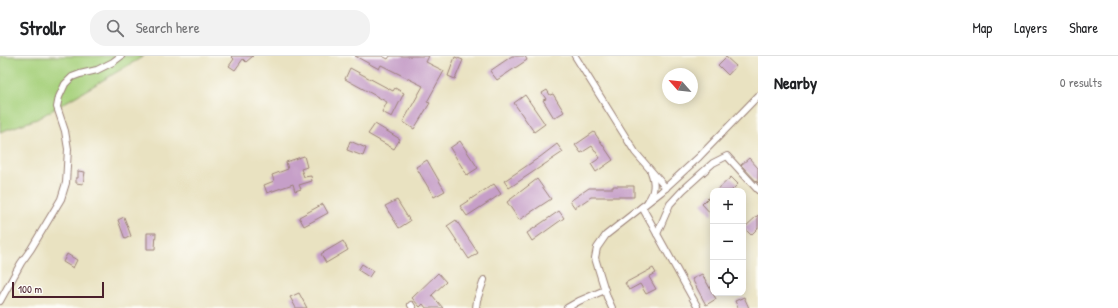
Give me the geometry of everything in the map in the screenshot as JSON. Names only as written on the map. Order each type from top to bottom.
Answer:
[{"type":"street","points":[[0,301],[21,264],[55,211],[66,183],[68,149],[65,131],[58,107],[59,97],[65,84],[72,77],[97,70],[121,56]]},
{"type":"street","points":[[576,56],[636,152],[666,188]]},
{"type":"street","points":[[612,308],[604,290],[594,258],[597,248],[606,235],[666,188],[699,157],[758,96]]},
{"type":"street","points":[[657,234],[670,204],[713,163],[727,156],[758,190]]},
{"type":"street","points":[[644,205],[651,197],[654,190],[653,178],[648,167]]},
{"type":"street","points":[[644,205],[657,234],[697,306]]},
{"type":"street","points":[[476,308],[477,300],[484,280]]},
{"type":"street","points":[[567,308],[604,290]]},
{"type":"green space","points":[[0,56],[144,56],[37,119],[0,132]]},
{"type":"building","points":[[231,56],[253,56],[246,62],[243,59],[235,70],[229,66],[234,59]]},
{"type":"building","points":[[355,56],[382,56],[388,59],[390,56],[429,56],[426,62],[444,71],[427,102],[430,103],[414,129],[403,122],[423,86],[381,65],[379,69]]},
{"type":"building","points":[[512,56],[525,56],[527,60],[497,80],[490,71]]},
{"type":"building","points":[[455,57],[463,60],[455,79],[448,76]]},
{"type":"building","points":[[726,57],[736,66],[728,75],[718,65]]},
{"type":"building","points":[[350,68],[393,91],[395,88],[404,93],[392,117],[382,112],[387,102],[345,79]]},
{"type":"building","points":[[547,90],[550,95],[553,94],[564,112],[554,118],[543,100],[546,99],[542,93]]},
{"type":"building","points":[[525,95],[545,124],[534,132],[514,103]]},
{"type":"building","points":[[375,124],[400,139],[394,149],[368,134]]},
{"type":"building","points":[[594,132],[613,160],[596,172],[591,164],[600,158],[592,146],[581,153],[575,145]]},
{"type":"building","points":[[350,141],[366,148],[363,156],[347,150]]},
{"type":"building","points":[[460,141],[478,168],[467,175],[450,148]]},
{"type":"building","points":[[557,144],[563,152],[509,188],[504,181]]},
{"type":"building","points":[[304,156],[307,167],[301,169],[304,177],[311,176],[312,181],[299,185],[301,189],[295,191],[293,184],[267,193],[264,185],[274,181],[272,175],[288,169],[286,162]]},
{"type":"building","points":[[749,158],[758,168],[758,183],[741,165]]},
{"type":"building","points":[[427,160],[445,191],[434,197],[416,167]]},
{"type":"building","points":[[78,171],[85,172],[83,184],[76,183]]},
{"type":"building","points":[[731,177],[738,184],[734,188],[719,188]]},
{"type":"building","points":[[537,179],[551,199],[519,220],[507,202]]},
{"type":"building","points":[[494,184],[501,194],[467,216],[460,206]]},
{"type":"building","points":[[613,186],[634,186],[634,197],[591,197],[575,208],[570,201],[589,188],[613,188]]},
{"type":"building","points":[[710,196],[710,213],[702,204]]},
{"type":"building","points":[[397,200],[410,221],[399,228],[385,206]]},
{"type":"building","points":[[323,204],[328,213],[304,226],[299,217]]},
{"type":"building","points":[[559,211],[564,218],[532,241],[527,233]]},
{"type":"building","points":[[758,215],[758,228],[751,235],[746,230],[746,226]]},
{"type":"building","points":[[124,217],[131,236],[125,239],[118,220]]},
{"type":"building","points":[[456,220],[478,253],[469,259],[447,226]]},
{"type":"building","points":[[147,233],[156,233],[155,249],[147,249]]},
{"type":"building","points":[[343,241],[348,250],[326,263],[321,254]]},
{"type":"building","points":[[67,254],[77,260],[73,268],[63,262]]},
{"type":"building","points":[[362,264],[373,271],[369,277],[358,270]]},
{"type":"building","points":[[653,268],[656,273],[649,277],[656,289],[646,294],[640,284],[629,290],[625,283]]},
{"type":"building","points":[[438,273],[446,282],[432,295],[443,308],[426,308],[423,304],[420,307],[412,298]]},
{"type":"building","points":[[702,274],[710,288],[710,296],[714,296],[716,299],[706,305],[692,279]]},
{"type":"building","points":[[299,293],[307,308],[296,308],[290,297]]},
{"type":"building","points":[[744,297],[749,308],[738,308],[735,301]]}]
